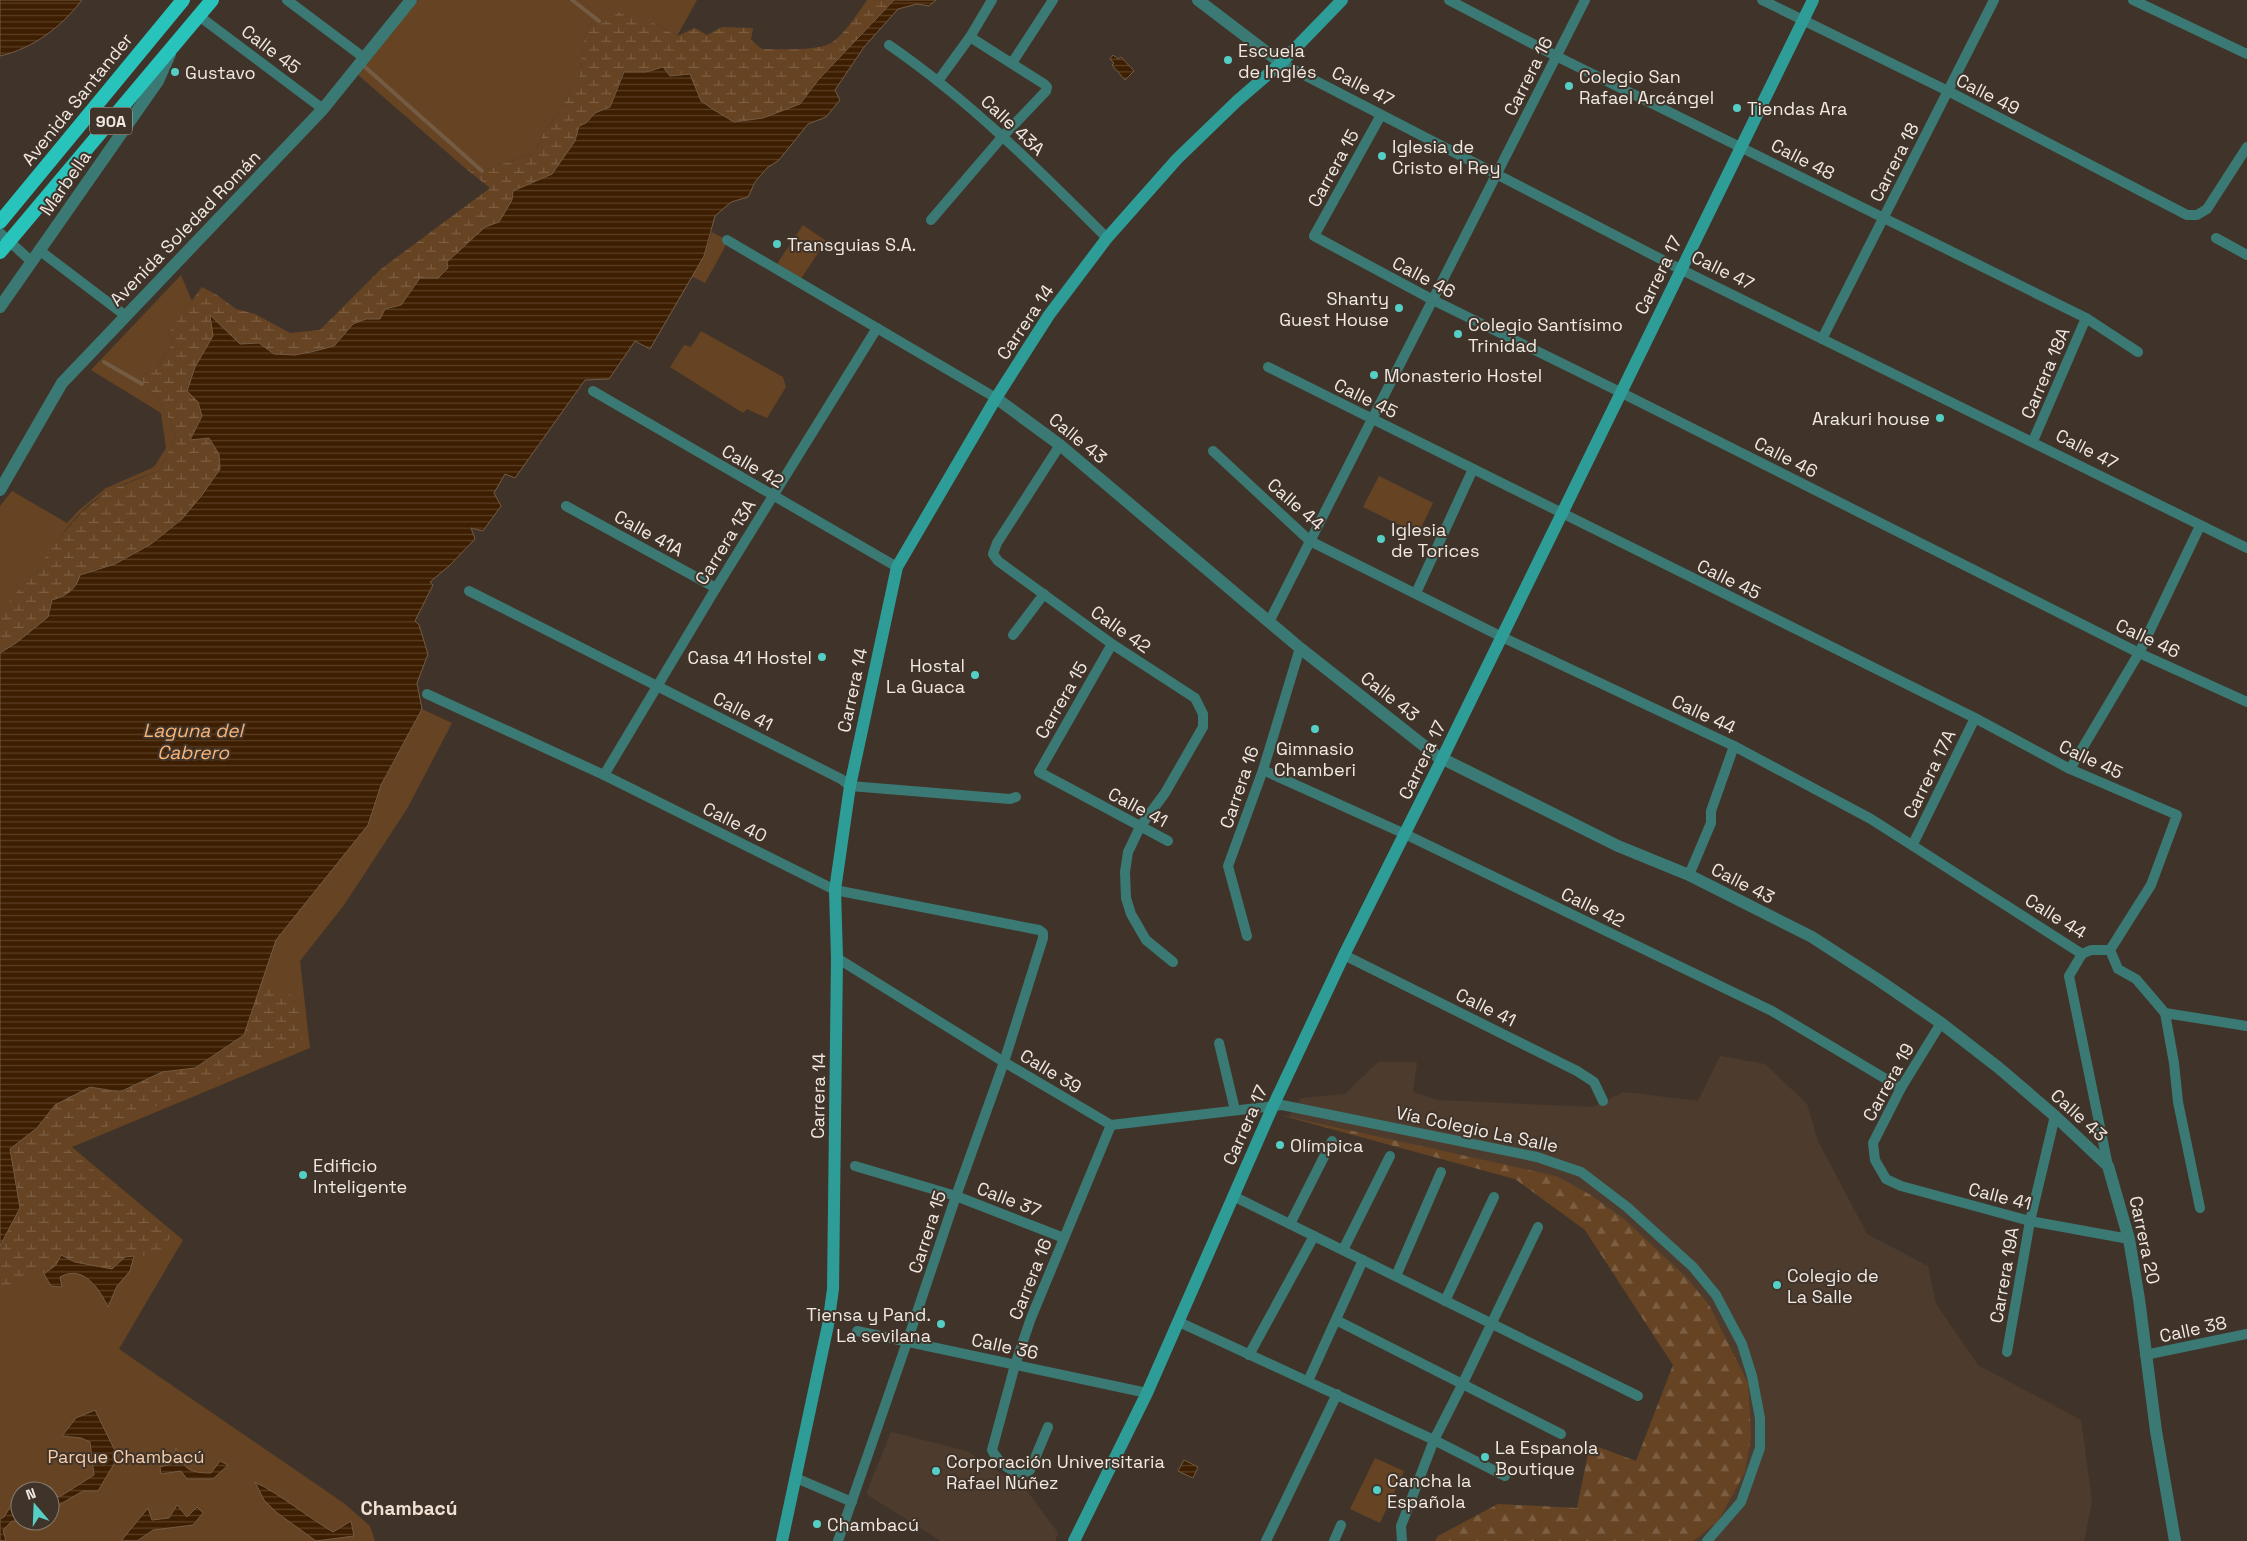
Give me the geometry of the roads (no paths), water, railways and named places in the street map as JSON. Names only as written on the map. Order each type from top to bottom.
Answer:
[{"type":"highway","name":"Avenida Santander","points":[[0,222],[183,0]]},
{"type":"highway","name":"90A","points":[[3,242],[173,48],[212,0]]},
{"type":"main road","name":"Carrera 14","points":[[782,1541],[828,1326],[833,1289],[837,958],[835,890],[850,786],[897,567],[996,398],[1049,315],[1107,238],[1177,159],[1236,101],[1281,63],[1342,0]]},
{"type":"main road","name":"Carrera 17","points":[[1074,1541],[1147,1393],[1272,1106],[1344,954],[1502,637],[1813,0]]},
{"type":"street","points":[[287,0],[363,58]]},
{"type":"street","name":"Avenida Soledad Román","points":[[0,490],[62,383],[323,109],[411,0]]},
{"type":"street","points":[[938,81],[970,37],[992,0]]},
{"type":"street","points":[[1012,63],[1053,0]]},
{"type":"street","name":"Calle 47","points":[[1198,0],[1281,63],[1680,269],[2033,441],[2247,548]]},
{"type":"street","name":"Calle 48","points":[[1449,0],[1556,56],[1741,145],[2086,318],[2138,352]]},
{"type":"street","name":"Carrera 16","points":[[1269,622],[1585,0]]},
{"type":"street","name":"Calle 49","points":[[1762,0],[1948,92],[2187,215],[2197,215],[2208,210],[2247,146]]},
{"type":"street","name":"Carrera 18","points":[[1822,339],[1994,0]]},
{"type":"street","points":[[2133,0],[2247,54]]},
{"type":"street","name":"Calle 45","points":[[199,16],[323,109]]},
{"type":"street","points":[[931,220],[1003,136],[1046,91],[1047,87],[970,37]]},
{"type":"street","name":"Calle 43A","points":[[889,45],[938,81],[1003,136],[1107,238]]},
{"type":"street","name":"Marbella","points":[[0,307],[158,81],[173,48]]},
{"type":"street","name":"Carrera 15","points":[[1314,236],[1381,115]]},
{"type":"street","name":"Calle 46","points":[[1314,236],[1433,300],[2139,653],[2247,702]]},
{"type":"street","points":[[2216,238],[2247,255]]},
{"type":"street","name":"Calle 43","points":[[727,240],[996,398],[1060,445],[1300,648],[1442,759],[1618,846],[1689,875],[1812,937],[1941,1023],[1999,1068],[2055,1116],[2108,1166]]},
{"type":"street","points":[[3,242],[35,255],[126,316]]},
{"type":"street","name":"Carrera 18A","points":[[2033,441],[2086,318]]},
{"type":"street","name":"Carrera 13A","points":[[604,775],[716,588],[877,328]]},
{"type":"street","name":"Calle 45","points":[[1268,368],[1974,718],[2070,768],[2177,815],[2151,885],[2110,950]]},
{"type":"street","name":"Calle 42","points":[[593,391],[773,497],[897,567]]},
{"type":"street","name":"Calle 42","points":[[1060,445],[997,542],[993,554],[998,561],[1112,644],[1195,698],[1203,714],[1203,727],[1165,793],[1140,827]]},
{"type":"street","name":"Calle 44","points":[[1213,451],[1310,541],[1502,637],[1734,746],[1871,819],[1913,844],[2082,954],[2091,950],[2110,950]]},
{"type":"street","points":[[1416,593],[1473,469]]},
{"type":"street","name":"Calle 41A","points":[[566,506],[716,588]]},
{"type":"street","points":[[2070,768],[2139,653],[2200,526]]},
{"type":"street","name":"Calle 41","points":[[469,591],[841,779],[850,786],[1010,799],[1016,797]]},
{"type":"street","points":[[1013,635],[1044,594]]},
{"type":"street","name":"Carrera 15","points":[[1039,772],[1112,644]]},
{"type":"street","name":"Carrera 16","points":[[1247,936],[1228,866],[1263,770],[1300,648]]},
{"type":"street","name":"Calle 40","points":[[427,694],[604,775],[835,890],[1039,930],[1043,933]]},
{"type":"street","name":"Carrera 17A","points":[[1913,844],[1974,718]]},
{"type":"street","points":[[1689,875],[1712,823],[1711,811],[1734,746]]},
{"type":"street","name":"Calle 42","points":[[1263,770],[1405,834],[1772,1011],[1901,1088]]},
{"type":"street","name":"Calle 41","points":[[1039,772],[1168,841]]},
{"type":"street","points":[[1140,827],[1128,852],[1125,872],[1126,898],[1131,914],[1146,940],[1173,962]]},
{"type":"street","name":"Carrera 15","points":[[838,1541],[1004,1062],[1043,933]]},
{"type":"street","points":[[2110,950],[2118,969],[2136,979],[2165,1013],[2174,1063],[2178,1102],[2200,1208]]},
{"type":"street","name":"Calle 41","points":[[1344,954],[1577,1071],[1594,1082],[1603,1101]]},
{"type":"street","name":"Carrera 20","points":[[2082,954],[2069,976],[2108,1166],[2129,1239],[2139,1299],[2145,1355],[2175,1541]]},
{"type":"street","name":"Calle 39","points":[[837,958],[1004,1062],[1111,1125]]},
{"type":"street","points":[[2165,1013],[2247,1026]]},
{"type":"street","name":"Carrera 19","points":[[1875,1160],[1873,1143],[1901,1088],[1941,1023]]},
{"type":"street","points":[[1219,1043],[1235,1110]]},
{"type":"street","points":[[1111,1125],[1272,1106]]},
{"type":"street","name":"Vía Colegio La Salle","points":[[1272,1106],[1299,1108],[1537,1157],[1562,1164],[1581,1172],[1620,1202],[1693,1267],[1716,1295],[1742,1344],[1752,1376],[1760,1418],[1760,1448],[1741,1502],[1707,1541]]},
{"type":"street","name":"Carrera 19A","points":[[2007,1352],[2030,1221],[2055,1116]]},
{"type":"street","name":"Carrera 16","points":[[1048,1427],[1030,1470],[1027,1472],[1018,1473],[1003,1464],[996,1458],[992,1450],[1015,1365],[1031,1318],[1111,1125]]},
{"type":"street","points":[[1290,1224],[1332,1141]]},
{"type":"street","points":[[1343,1250],[1390,1156]]},
{"type":"street","name":"Calle 41","points":[[1875,1160],[1886,1179],[1901,1186],[2030,1221],[2129,1239]]},
{"type":"street","name":"Calle 37","points":[[855,1166],[956,1196],[1064,1238]]},
{"type":"street","points":[[1396,1276],[1441,1172]]},
{"type":"street","points":[[1233,1196],[1638,1396]]},
{"type":"street","points":[[1445,1301],[1494,1197]]},
{"type":"street","points":[[1402,1541],[1401,1526],[1434,1440],[1538,1228]]},
{"type":"street","points":[[1249,1355],[1314,1236]]},
{"type":"street","points":[[1308,1381],[1363,1260]]},
{"type":"street","points":[[1336,1320],[1462,1386],[1561,1434]]},
{"type":"street","points":[[1179,1322],[1434,1440],[1505,1476]]},
{"type":"street","name":"Calle 36","points":[[857,1331],[1147,1393]]},
{"type":"street","name":"Calle 38","points":[[2145,1355],[2247,1334]]},
{"type":"street","points":[[1266,1541],[1336,1394]]},
{"type":"street","points":[[796,1478],[852,1502]]},
{"type":"street","points":[[1334,1541],[1341,1525]]},
{"type":"water","points":[[0,0],[82,0],[65,19],[46,35],[24,48],[0,56]]},
{"type":"water","name":"Laguna del Cabrero","points":[[894,0],[936,0],[929,6],[917,4],[898,9],[864,47],[835,90],[840,100],[826,117],[808,124],[779,160],[767,168],[755,182],[748,197],[731,202],[715,216],[704,256],[650,349],[635,341],[609,379],[585,380],[515,478],[505,474],[494,493],[501,506],[483,531],[471,528],[475,539],[449,566],[430,582],[433,585],[415,621],[419,625],[428,654],[417,683],[422,709],[381,785],[368,825],[276,940],[244,1035],[195,1068],[162,1072],[120,1092],[90,1087],[55,1105],[37,1128],[10,1149],[20,1208],[0,1246],[0,653],[16,643],[48,617],[52,600],[70,592],[76,585],[80,575],[115,564],[151,544],[182,519],[220,469],[219,454],[209,438],[190,440],[202,416],[198,402],[187,391],[195,367],[213,336],[210,315],[240,344],[259,343],[274,354],[295,355],[334,346],[353,324],[366,319],[380,319],[385,309],[401,305],[420,278],[438,278],[448,268],[447,262],[485,227],[499,222],[512,200],[513,191],[552,174],[575,141],[579,126],[586,123],[595,113],[610,107],[624,72],[646,72],[663,67],[670,76],[690,74],[701,101],[714,110],[734,122],[763,118],[800,104],[819,79]]},
{"type":"water","points":[[1113,55],[1118,59],[1121,57],[1134,71],[1125,80],[1112,65],[1114,63],[1110,59]]},
{"type":"water","points":[[61,1255],[75,1262],[112,1269],[125,1257],[134,1256],[130,1271],[117,1286],[108,1307],[100,1292],[83,1276],[68,1274],[60,1277],[62,1287],[51,1286],[44,1274],[56,1265]]},
{"type":"water","points":[[95,1410],[118,1457],[98,1491],[83,1491],[60,1504],[60,1496],[94,1475],[90,1442],[81,1438],[62,1436],[76,1418]]},
{"type":"water","points":[[176,1448],[181,1461],[192,1471],[211,1473],[220,1461],[228,1465],[213,1479],[187,1479],[181,1471],[161,1474],[160,1467],[171,1464]]},
{"type":"water","points":[[1184,1460],[1198,1467],[1193,1478],[1178,1471]]},
{"type":"water","points":[[255,1482],[275,1493],[333,1532],[351,1521],[354,1536],[316,1541],[276,1512],[264,1500]]},
{"type":"water","points":[[177,1505],[187,1517],[197,1507],[203,1513],[193,1525],[153,1530],[137,1541],[121,1541],[148,1508],[152,1520],[169,1518]]},
{"type":"water","points":[[10,1507],[10,1523],[3,1530],[6,1541],[0,1541],[0,1519],[4,1517]]},
{"type":"waterway","points":[[572,0],[599,21]]},
{"type":"waterway","points":[[365,67],[482,171]]},
{"type":"waterway","points":[[104,362],[142,384]]},
{"type":"place","name":"Escuela de Inglés","points":[[1228,60]]},
{"type":"place","name":"Gustavo","points":[[175,72]]},
{"type":"place","name":"Colegio San Rafael Arcángel","points":[[1569,86]]},
{"type":"place","name":"Tiendas Ara","points":[[1737,108]]},
{"type":"place","name":"Iglesia de Cristo el Rey","points":[[1382,156]]},
{"type":"place","name":"Transguias S.A.","points":[[777,244]]},
{"type":"place","name":"Shanty Guest House","points":[[1399,308]]},
{"type":"place","name":"Colegio Santísimo Trinidad","points":[[1458,334]]},
{"type":"place","name":"Monasterio Hostel","points":[[1374,375]]},
{"type":"place","name":"Arakuri house","points":[[1940,418]]},
{"type":"place","name":"Iglesia de Torices","points":[[1381,539]]},
{"type":"place","name":"Casa 41 Hostel","points":[[822,657]]},
{"type":"place","name":"Hostal La Guaca","points":[[975,675]]},
{"type":"place","name":"Gimnasio Chamberi","points":[[1315,729]]},
{"type":"place","name":"Olímpica","points":[[1280,1145]]},
{"type":"place","name":"Edificio Inteligente","points":[[303,1175]]},
{"type":"place","name":"Colegio de La Salle","points":[[1777,1285]]},
{"type":"place","name":"Tiensa y Pand. La sevilana","points":[[941,1324]]},
{"type":"place","name":"La Espanola Boutique","points":[[1485,1457]]},
{"type":"place","name":"Corporación Universitaria Rafael Núñez","points":[[936,1471]]},
{"type":"place","name":"Cancha la Española","points":[[1377,1490]]},
{"type":"place","name":"Chambacú","points":[[817,1524]]},
{"type":"district","name":"Chambacú","points":[[409,1508]]},
{"type":"park label","name":"Parque Chambacú","points":[[126,1456]]}]
